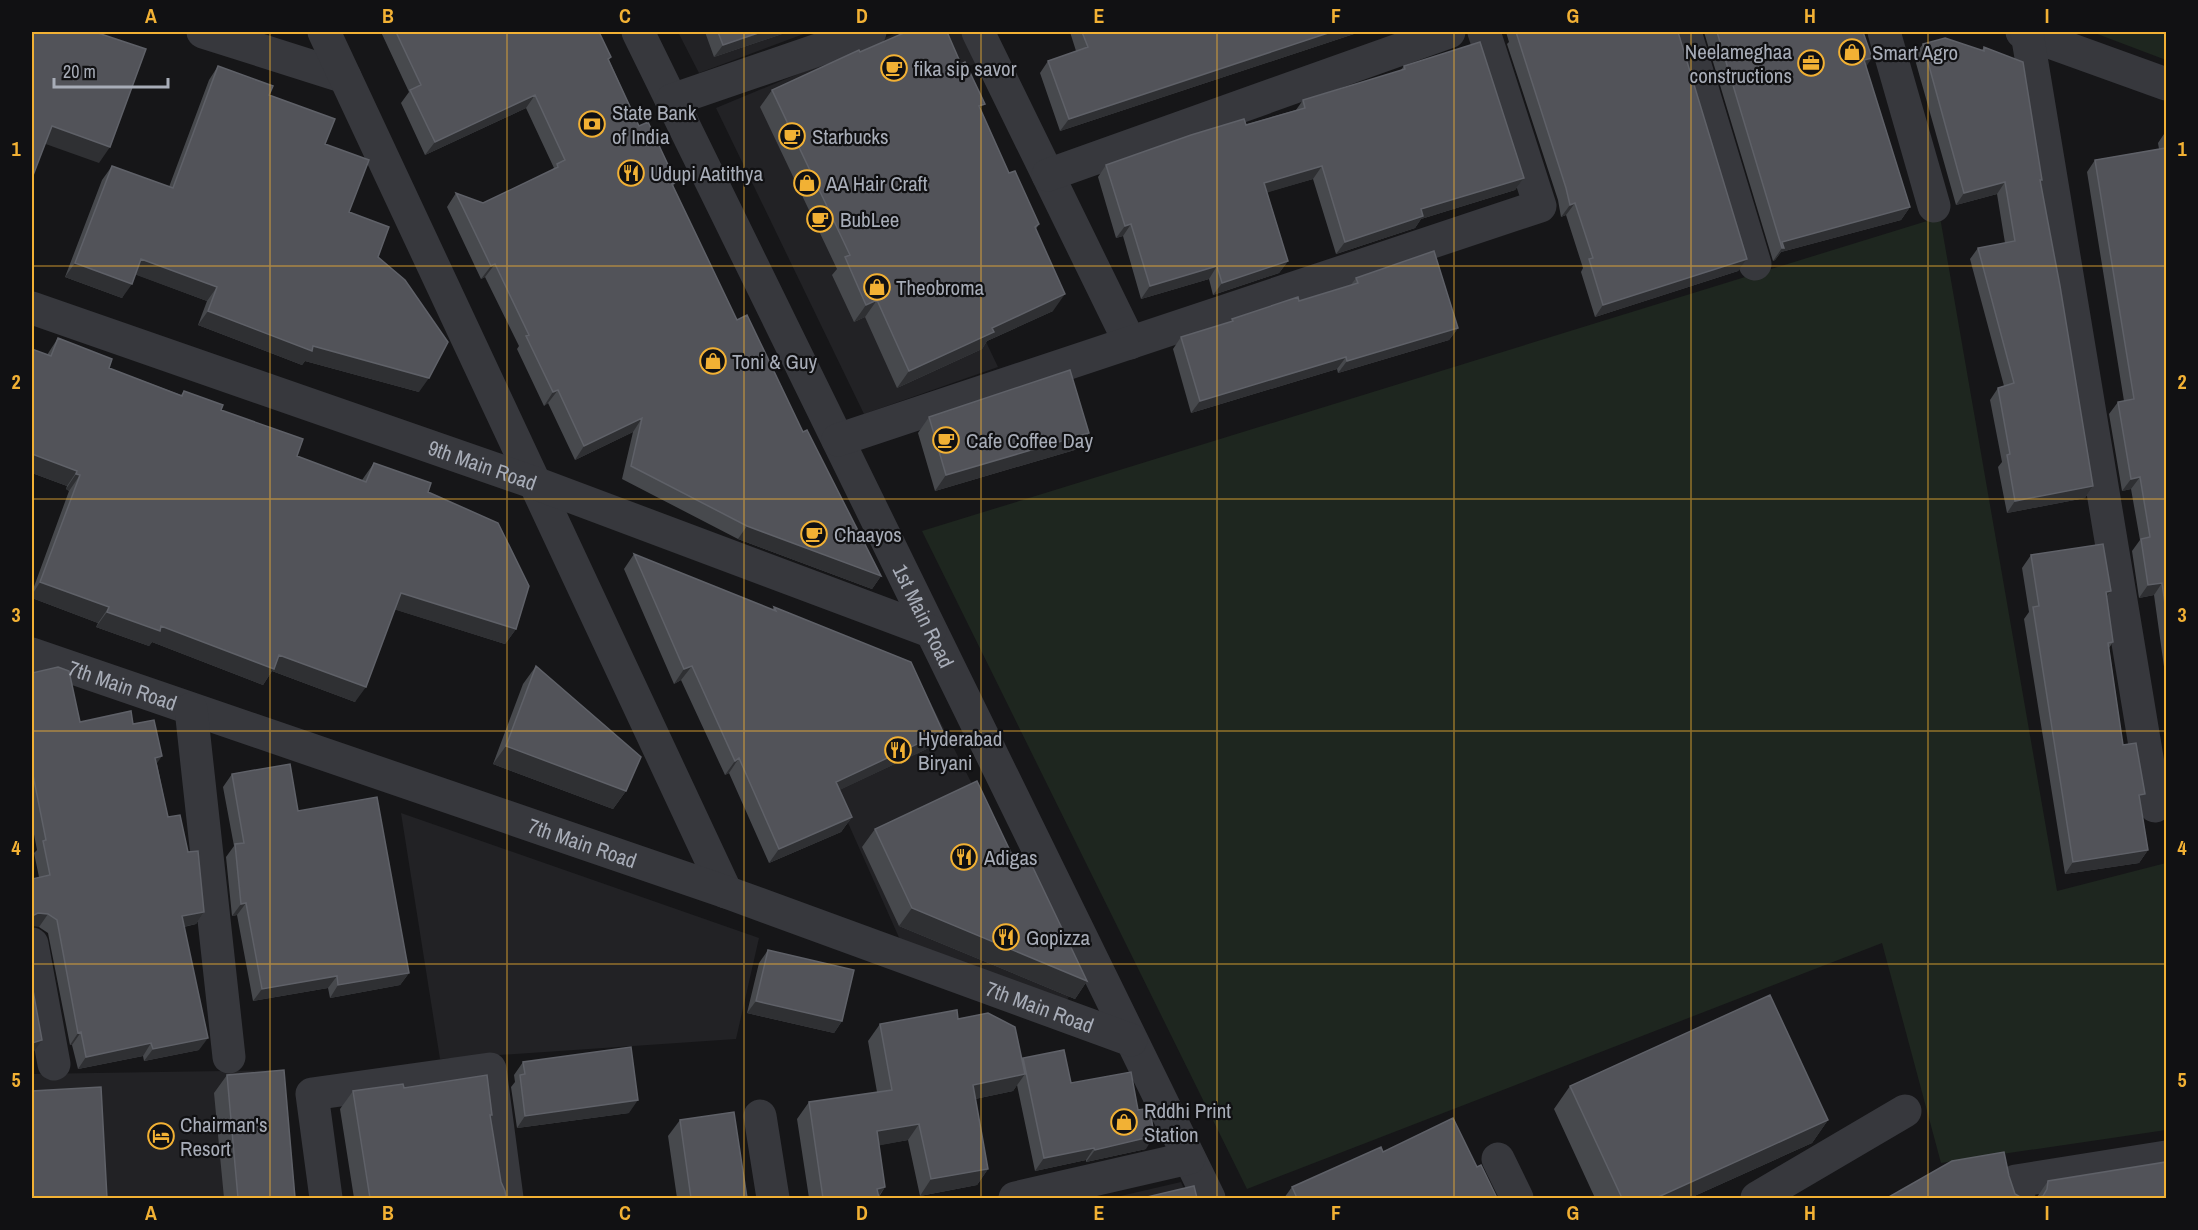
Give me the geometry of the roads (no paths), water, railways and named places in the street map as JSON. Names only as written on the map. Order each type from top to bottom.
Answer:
[{"type":"street","points":[[203,32],[345,77]]},
{"type":"street","points":[[324,32],[726,892]]},
{"type":"street","name":"1st Main Road","points":[[638,32],[1209,1198]]},
{"type":"street","points":[[672,99],[870,32]]},
{"type":"street","points":[[978,32],[1130,343]]},
{"type":"street","points":[[1048,176],[1449,32]]},
{"type":"street","points":[[838,440],[1540,206],[1484,32]]},
{"type":"street","points":[[1684,32],[1755,264]]},
{"type":"street","points":[[1884,32],[1934,206]]},
{"type":"street","points":[[2155,806],[2024,32],[2166,84]]},
{"type":"street","name":"9th Main Road","points":[[32,308],[534,483],[930,631]]},
{"type":"street","name":"7th Main Road","points":[[32,654],[726,892],[1131,1040]]},
{"type":"street","points":[[191,709],[229,1057]]},
{"type":"street","points":[[32,944],[54,1064]]},
{"type":"street","points":[[326,1198],[312,1094],[490,1069],[507,1198]]},
{"type":"street","points":[[1757,1198],[1905,1111]]},
{"type":"street","points":[[760,1116],[773,1198]]},
{"type":"street","points":[[2019,1198],[2016,1181],[2166,1157]]},
{"type":"street","points":[[1015,1198],[1189,1158]]},
{"type":"street","points":[[1498,1159],[1517,1198]]},
{"type":"place","name":"Smart Agro","points":[[1852,52]]},
{"type":"place","name":"Neelameghaa constructions","points":[[1811,63]]},
{"type":"place","name":"fika sip savor","points":[[894,68]]},
{"type":"place","name":"State Bank of India","points":[[592,124]]},
{"type":"place","name":"Starbucks","points":[[792,136]]},
{"type":"place","name":"Udupi Aatithya","points":[[631,173]]},
{"type":"place","name":"AA Hair Craft","points":[[807,183]]},
{"type":"place","name":"BubLee","points":[[820,219]]},
{"type":"place","name":"Theobroma","points":[[877,287]]},
{"type":"place","name":"Toni & Guy","points":[[713,361]]},
{"type":"place","name":"Cafe Coffee Day","points":[[946,440]]},
{"type":"place","name":"Chaayos","points":[[814,534]]},
{"type":"place","name":"Hyderabad Biryani","points":[[898,750]]},
{"type":"place","name":"Adigas","points":[[964,857]]},
{"type":"place","name":"Gopizza","points":[[1006,937]]},
{"type":"place","name":"Rddhi Print Station","points":[[1124,1122]]},
{"type":"place","name":"Chairman's Resort","points":[[161,1136]]}]
